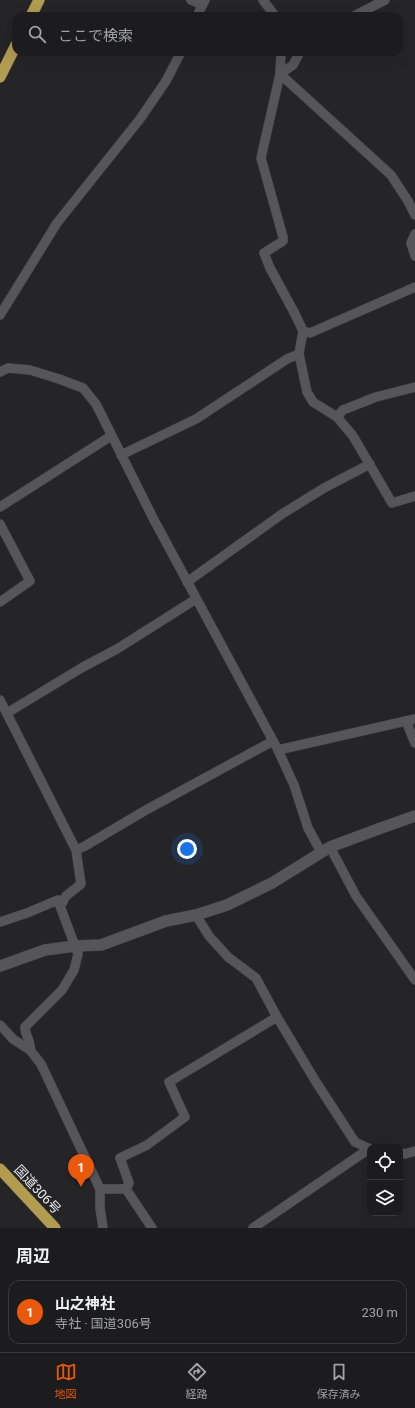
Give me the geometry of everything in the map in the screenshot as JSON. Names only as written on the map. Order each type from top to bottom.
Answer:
[{"type":"highway","points":[[33,12],[39,0]]},
{"type":"highway","points":[[0,77],[12,53]]},
{"type":"highway","name":"国道306号","points":[[0,1169],[55,1228]]},
{"type":"street","points":[[191,0],[203,3]]},
{"type":"street","points":[[263,0],[272,12]]},
{"type":"street","points":[[362,12],[384,0]]},
{"type":"street","points":[[0,316],[57,223],[140,119],[166,81],[179,56]]},
{"type":"street","points":[[281,56],[280,74],[261,158],[283,237],[282,241],[264,253],[270,268],[296,314],[303,331],[299,354],[307,392],[313,402],[337,417],[353,436],[392,503],[415,496]]},
{"type":"street","points":[[280,74],[294,65],[298,56]]},
{"type":"street","points":[[280,74],[391,175],[408,201],[415,215]]},
{"type":"street","points":[[415,234],[411,243],[415,256]]},
{"type":"street","points":[[303,331],[310,333],[415,286]]},
{"type":"street","points":[[121,456],[196,419],[287,359],[299,354]]},
{"type":"street","points":[[0,372],[8,368],[30,370],[83,388],[96,404],[121,456],[196,599],[278,750],[294,785],[308,828],[325,850],[415,980]]},
{"type":"street","points":[[337,417],[343,410],[376,397],[415,387]]},
{"type":"street","points":[[0,507],[111,436]]},
{"type":"street","points":[[188,582],[282,514],[324,488],[370,464]]},
{"type":"street","points":[[0,524],[30,581],[0,602]]},
{"type":"street","points":[[7,713],[83,667],[117,649],[196,599]]},
{"type":"street","points":[[0,700],[76,850],[81,884],[66,896],[60,906],[78,954],[74,970],[62,990],[25,1027],[25,1033],[31,1045],[30,1050]]},
{"type":"street","points":[[278,750],[410,720],[415,743]]},
{"type":"street","points":[[76,850],[273,741]]},
{"type":"street","points":[[0,966],[45,950],[75,946],[101,945],[166,921],[196,915],[227,906],[297,868],[325,850],[415,816]]},
{"type":"street","points":[[0,922],[58,900],[63,902]]},
{"type":"street","points":[[196,915],[209,936],[228,957],[256,978],[277,1017],[316,1082],[355,1142],[367,1148]]},
{"type":"street","points":[[126,1189],[129,1183],[120,1158],[147,1144],[185,1117],[169,1082],[277,1017]]},
{"type":"street","points":[[0,1025],[13,1039],[30,1050],[41,1064],[100,1189],[100,1208],[103,1228]]},
{"type":"street","points":[[253,1228],[367,1150]]},
{"type":"street","points":[[403,1154],[415,1152]]},
{"type":"street","points":[[100,1189],[126,1189]]},
{"type":"street","points":[[126,1189],[152,1228]]},
{"type":"place","name":"山之神社","points":[[81,1187]]}]
